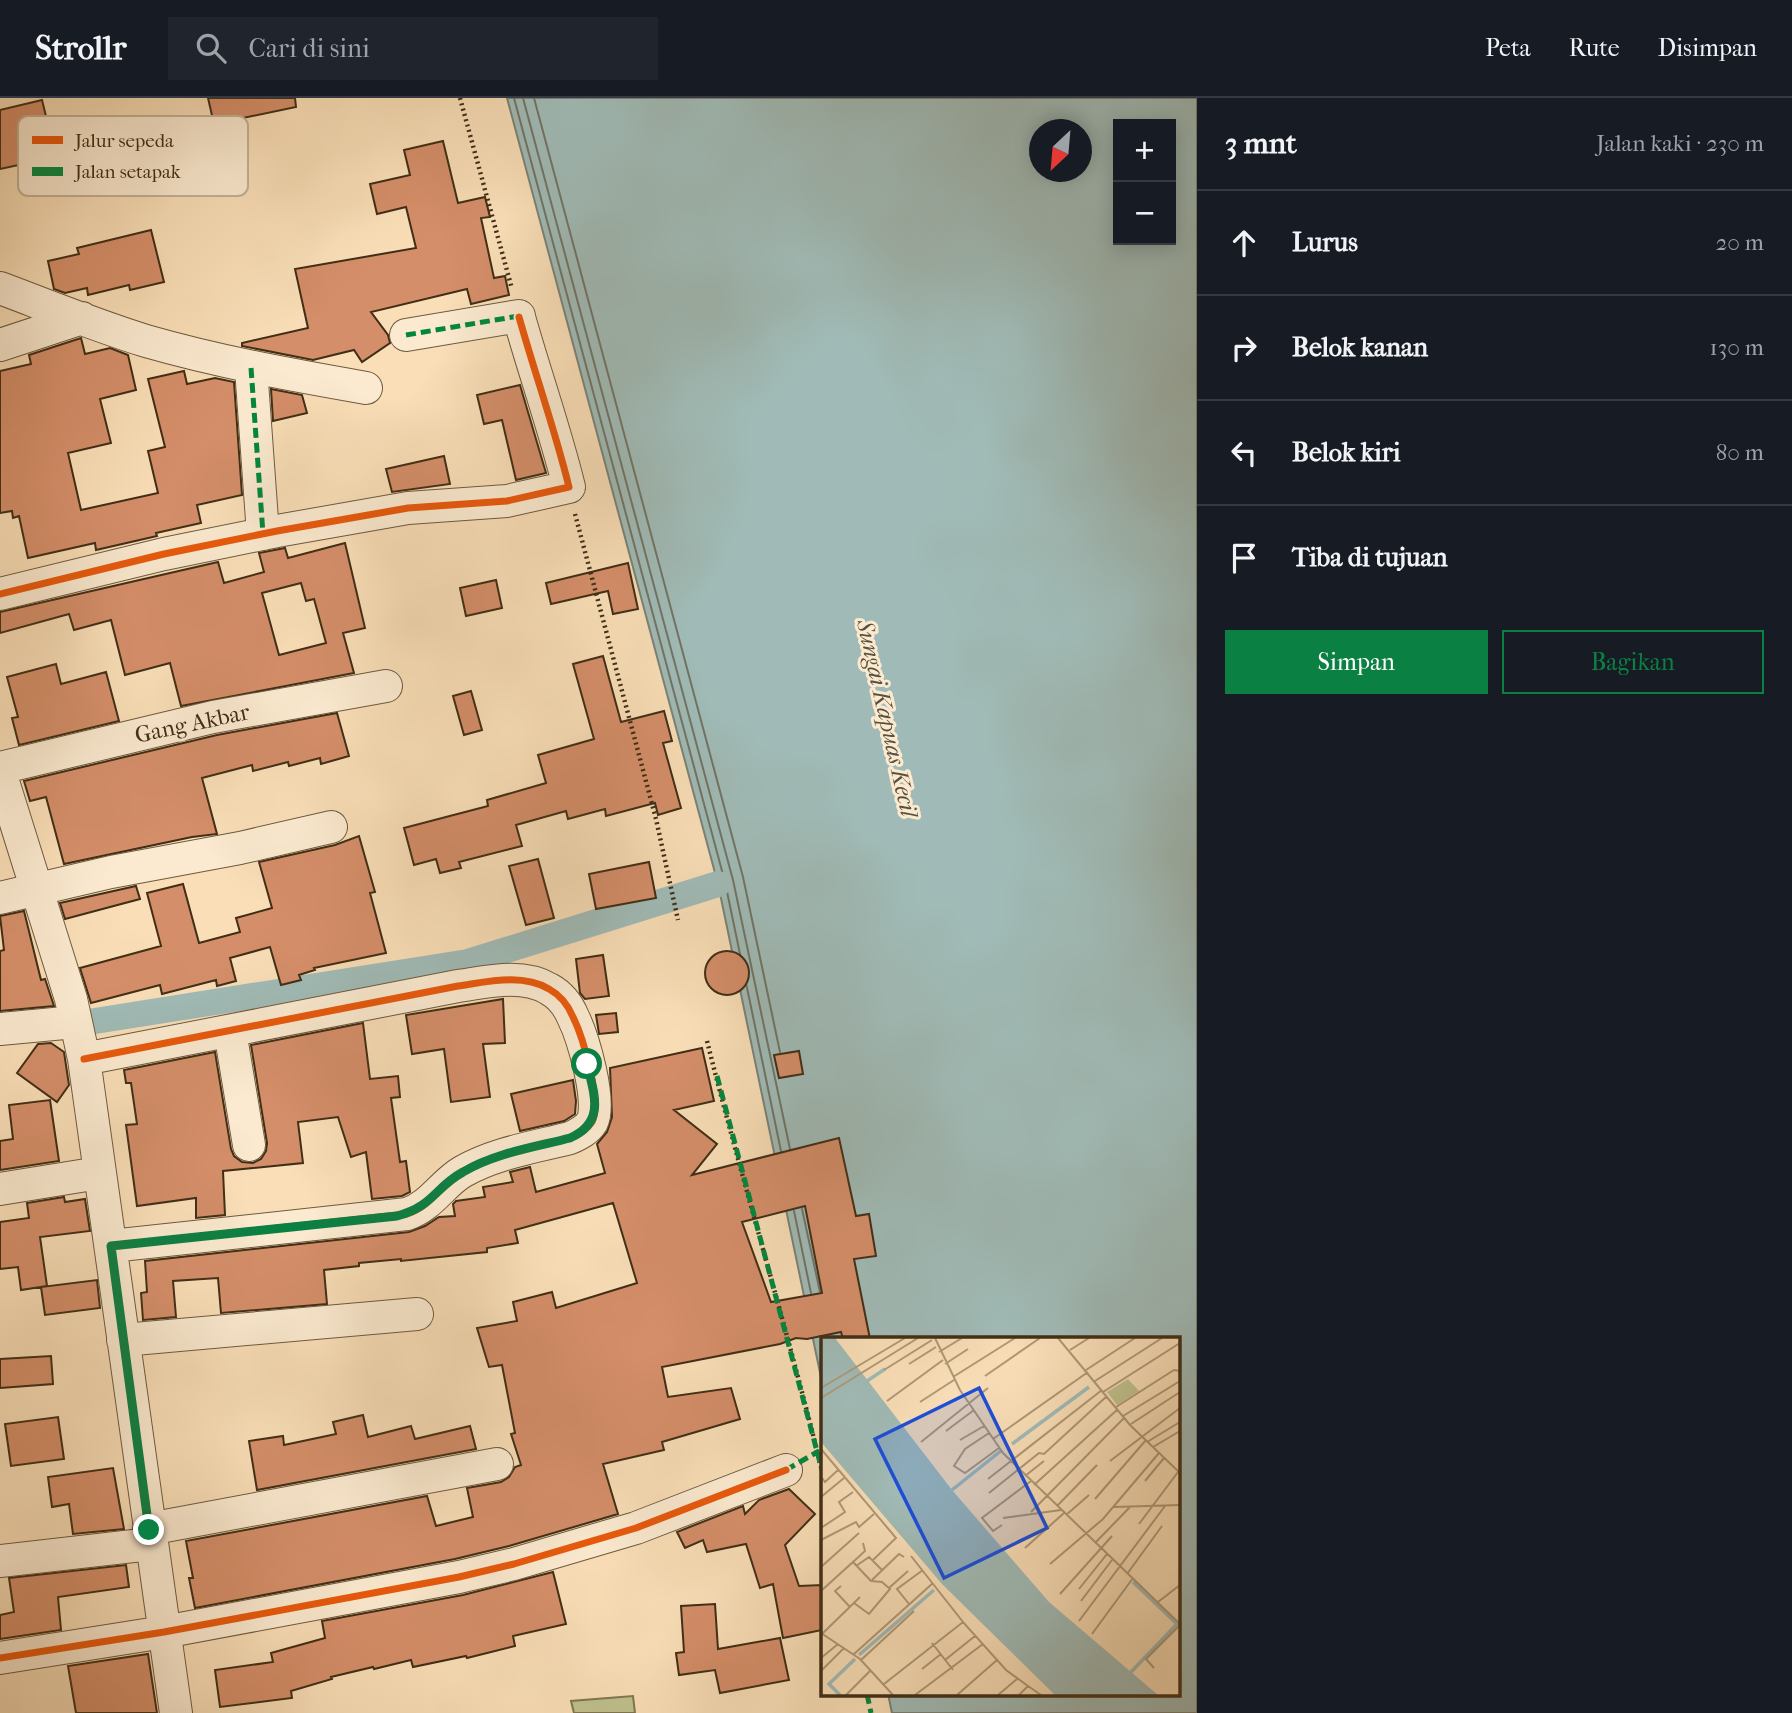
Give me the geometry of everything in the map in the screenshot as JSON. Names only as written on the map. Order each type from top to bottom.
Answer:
[{"type":"street","points":[[0,288],[144,340],[251,368],[366,388]]},
{"type":"street","points":[[0,594],[164,554],[262,534],[408,508],[507,501],[569,487],[519,316],[406,335]]},
{"type":"street","points":[[0,345],[82,318]]},
{"type":"street","points":[[251,368],[262,534]]},
{"type":"street","name":"Gang Akbar","points":[[0,770],[213,717],[386,686]]},
{"type":"street","points":[[0,770],[78,1031],[176,1713]]},
{"type":"street","points":[[0,898],[111,872],[240,848],[331,827]]},
{"type":"street","points":[[0,1029],[230,1031],[458,986],[499,981],[529,982],[551,990],[566,1004],[573,1017],[587,1064],[595,1112],[588,1127],[578,1134],[474,1166],[456,1177],[424,1206],[407,1214],[111,1246]]},
{"type":"street","points":[[230,1031],[249,1145]]},
{"type":"street","points":[[0,1189],[100,1173]]},
{"type":"street","points":[[122,1340],[417,1314]]},
{"type":"street","points":[[0,1561],[150,1537],[498,1464]]},
{"type":"street","points":[[0,1658],[164,1632],[459,1577],[552,1555],[636,1528],[786,1470]]},
{"type":"path","points":[[460,98],[519,316]]},
{"type":"path","points":[[569,487],[656,819],[678,920]]},
{"type":"path","points":[[707,1041],[732,1142],[796,1364],[821,1467]]},
{"type":"green space","points":[[633,1696],[635,1713],[574,1713],[571,1701]]},
{"type":"water","name":"Sungai Kapuas Kecil","points":[[507,98],[1197,98],[1197,1713],[892,1713],[888,1696],[1180,1696],[1180,1337],[821,1337],[821,1377],[718,884]]},
{"type":"building","points":[[208,98],[295,98],[296,107],[248,117],[212,116]]},
{"type":"building","points":[[42,100],[46,116],[18,116],[18,165],[0,169],[0,110]]},
{"type":"building","points":[[443,141],[458,203],[485,197],[490,217],[481,218],[494,278],[505,276],[509,295],[471,304],[467,289],[371,312],[388,335],[390,343],[362,362],[354,350],[313,360],[242,346],[242,343],[308,328],[295,269],[416,248],[406,207],[377,214],[370,184],[410,175],[404,150]]},
{"type":"building","points":[[151,230],[164,282],[130,290],[129,285],[88,295],[87,288],[65,293],[54,289],[48,261],[79,254],[77,248]]},
{"type":"building","points":[[81,338],[85,354],[110,348],[128,355],[136,390],[100,399],[111,443],[68,453],[81,510],[158,493],[148,451],[165,447],[148,379],[184,371],[187,384],[215,378],[234,382],[242,495],[197,505],[201,523],[156,533],[157,536],[96,550],[95,543],[28,558],[19,516],[13,518],[12,511],[0,513],[0,371],[31,364],[29,355]]},
{"type":"building","points":[[520,385],[546,473],[516,480],[502,420],[484,424],[477,395]]},
{"type":"building","points":[[271,389],[302,395],[307,413],[273,421]]},
{"type":"building","points":[[444,456],[450,484],[392,492],[386,469]]},
{"type":"building","points":[[345,543],[365,628],[343,633],[354,673],[181,706],[170,663],[125,675],[111,620],[74,630],[69,614],[0,633],[0,612],[218,562],[224,583],[264,572],[259,553],[285,548],[288,558]],"holes":[[[301,583],[306,601],[314,599],[326,643],[279,655],[262,593]]]},
{"type":"building","points":[[628,563],[638,609],[613,614],[608,591],[551,604],[546,583]]},
{"type":"building","points":[[496,580],[502,608],[466,616],[460,588]]},
{"type":"building","points":[[603,656],[621,722],[664,711],[672,741],[663,743],[681,808],[658,815],[655,803],[606,816],[605,809],[568,819],[566,811],[516,825],[522,846],[459,862],[461,868],[440,873],[436,859],[414,865],[404,828],[488,806],[487,800],[546,783],[538,755],[594,739],[573,664]]},
{"type":"building","points":[[56,664],[61,684],[106,672],[119,721],[19,745],[12,718],[18,717],[7,677]]},
{"type":"building","points":[[471,691],[482,730],[464,735],[453,696]]},
{"type":"building","points":[[337,713],[349,756],[321,764],[320,758],[289,766],[288,762],[253,771],[252,765],[202,778],[217,834],[64,864],[46,797],[30,801],[24,781],[217,735]]},
{"type":"building","points":[[359,836],[375,892],[370,893],[386,953],[314,968],[315,970],[299,975],[301,980],[281,985],[270,947],[230,958],[236,981],[217,986],[216,980],[162,994],[160,985],[91,1003],[80,968],[161,946],[147,893],[183,884],[199,943],[240,932],[236,918],[272,908],[259,862],[335,845]]},
{"type":"building","points":[[538,859],[554,918],[526,925],[509,866]]},
{"type":"building","points":[[649,862],[656,898],[596,909],[589,874]]},
{"type":"building","points":[[136,886],[140,899],[65,919],[60,903]]},
{"type":"building","points":[[24,911],[41,980],[45,979],[54,1006],[0,1011],[0,951],[4,950],[0,916]]},
{"type":"building","points":[[727,951],[742,958],[749,973],[742,988],[727,995],[712,988],[705,973],[712,958]]},
{"type":"building","points":[[603,955],[609,996],[585,999],[580,993],[576,959]]},
{"type":"building","points":[[503,999],[505,1043],[483,1044],[490,1097],[451,1102],[444,1049],[412,1054],[406,1015]]},
{"type":"building","points":[[616,1013],[618,1032],[599,1034],[596,1015]]},
{"type":"building","points":[[363,1023],[370,1079],[398,1076],[400,1097],[391,1098],[400,1162],[406,1161],[410,1192],[402,1196],[372,1199],[366,1152],[351,1157],[338,1117],[298,1122],[303,1163],[223,1171],[225,1215],[196,1218],[196,1198],[137,1206],[126,1125],[137,1124],[131,1083],[126,1083],[124,1070],[215,1052],[231,1149],[234,1156],[242,1162],[253,1163],[261,1159],[267,1143],[251,1045]]},
{"type":"building","points":[[51,1043],[64,1052],[69,1085],[57,1102],[17,1073],[38,1044]]},
{"type":"building","points":[[702,1048],[714,1101],[674,1110],[717,1144],[692,1175],[839,1138],[856,1216],[869,1214],[876,1256],[854,1259],[870,1337],[842,1337],[841,1332],[807,1339],[796,1338],[780,1344],[662,1367],[668,1397],[731,1388],[740,1419],[662,1442],[664,1450],[603,1464],[618,1514],[455,1559],[195,1608],[186,1541],[427,1496],[436,1526],[473,1517],[467,1488],[501,1482],[509,1477],[515,1467],[521,1465],[511,1434],[515,1433],[502,1365],[489,1367],[477,1328],[517,1321],[513,1302],[552,1292],[556,1308],[637,1283],[613,1203],[515,1230],[518,1243],[487,1248],[487,1252],[359,1263],[359,1266],[324,1270],[327,1304],[221,1313],[218,1278],[173,1281],[176,1317],[143,1320],[141,1293],[147,1292],[145,1261],[409,1232],[439,1217],[455,1216],[453,1204],[456,1201],[485,1197],[483,1187],[513,1182],[510,1172],[530,1167],[536,1192],[605,1173],[597,1144],[607,1132],[612,1117],[610,1068]],"holes":[[[805,1206],[822,1293],[771,1302],[742,1222]]]},
{"type":"building","points":[[799,1051],[803,1074],[779,1078],[774,1055]]},
{"type":"building","points":[[573,1080],[575,1114],[564,1121],[520,1131],[511,1094]]},
{"type":"building","points":[[50,1100],[59,1161],[0,1170],[0,1141],[13,1139],[9,1105]]},
{"type":"building","points":[[64,1197],[65,1202],[85,1199],[90,1231],[40,1237],[47,1286],[21,1290],[18,1267],[0,1269],[0,1222],[29,1218],[27,1203]]},
{"type":"building","points":[[97,1280],[100,1308],[45,1315],[41,1287]]},
{"type":"building","points":[[51,1356],[53,1384],[0,1388],[0,1359]]},
{"type":"building","points":[[363,1415],[368,1437],[411,1426],[415,1439],[470,1426],[476,1449],[257,1490],[249,1441],[283,1436],[284,1445],[336,1434],[333,1422]]},
{"type":"building","points":[[58,1417],[64,1459],[11,1466],[5,1424]]},
{"type":"building","points":[[113,1468],[124,1529],[73,1534],[69,1504],[52,1507],[48,1477]]},
{"type":"building","points":[[789,1489],[815,1514],[785,1545],[799,1586],[821,1585],[821,1630],[783,1638],[773,1584],[760,1588],[746,1544],[707,1552],[703,1540],[685,1548],[677,1532],[743,1506],[745,1514],[759,1500]]},
{"type":"building","points":[[126,1565],[129,1587],[58,1597],[61,1630],[0,1639],[0,1615],[14,1612],[9,1578]]},
{"type":"building","points":[[553,1572],[566,1624],[513,1636],[515,1646],[413,1667],[411,1660],[374,1669],[373,1667],[331,1677],[332,1679],[291,1691],[292,1698],[220,1707],[215,1670],[273,1662],[271,1653],[325,1638],[322,1621],[463,1595]]},
{"type":"building","points":[[715,1604],[718,1649],[780,1638],[789,1680],[720,1693],[715,1670],[679,1675],[676,1653],[684,1652],[681,1606]]},
{"type":"building","points":[[148,1654],[157,1713],[76,1713],[68,1666]]},
{"type":"waterway","points":[[57,1027],[468,962],[718,884]]},
{"type":"marked path","points":[[406,335],[519,316]]},
{"type":"marked path","points":[[251,368],[263,534]]},
{"type":"marked path","points":[[717,1076],[821,1466]]},
{"type":"marked path","points":[[786,1470],[819,1451]]},
{"type":"marked path","points":[[867,1696],[871,1713]]},
{"type":"cycle path","points":[[0,594],[164,554],[277,531],[408,508],[507,501],[569,487],[519,317]]},
{"type":"cycle path","points":[[84,1059],[458,986],[516,980],[539,984],[557,994],[566,1004],[582,1039],[593,1085],[595,1100],[592,1122],[582,1132],[570,1138],[515,1151],[475,1165],[455,1177],[423,1206],[407,1214],[111,1246]]},
{"type":"cycle path","points":[[0,1658],[164,1632],[459,1577],[514,1564],[636,1528],[786,1470]]},
{"type":"route","points":[[149,1530],[111,1246],[397,1216],[416,1210],[430,1201],[449,1182],[474,1166],[487,1160],[570,1138],[585,1130],[595,1112],[587,1064]]}]
